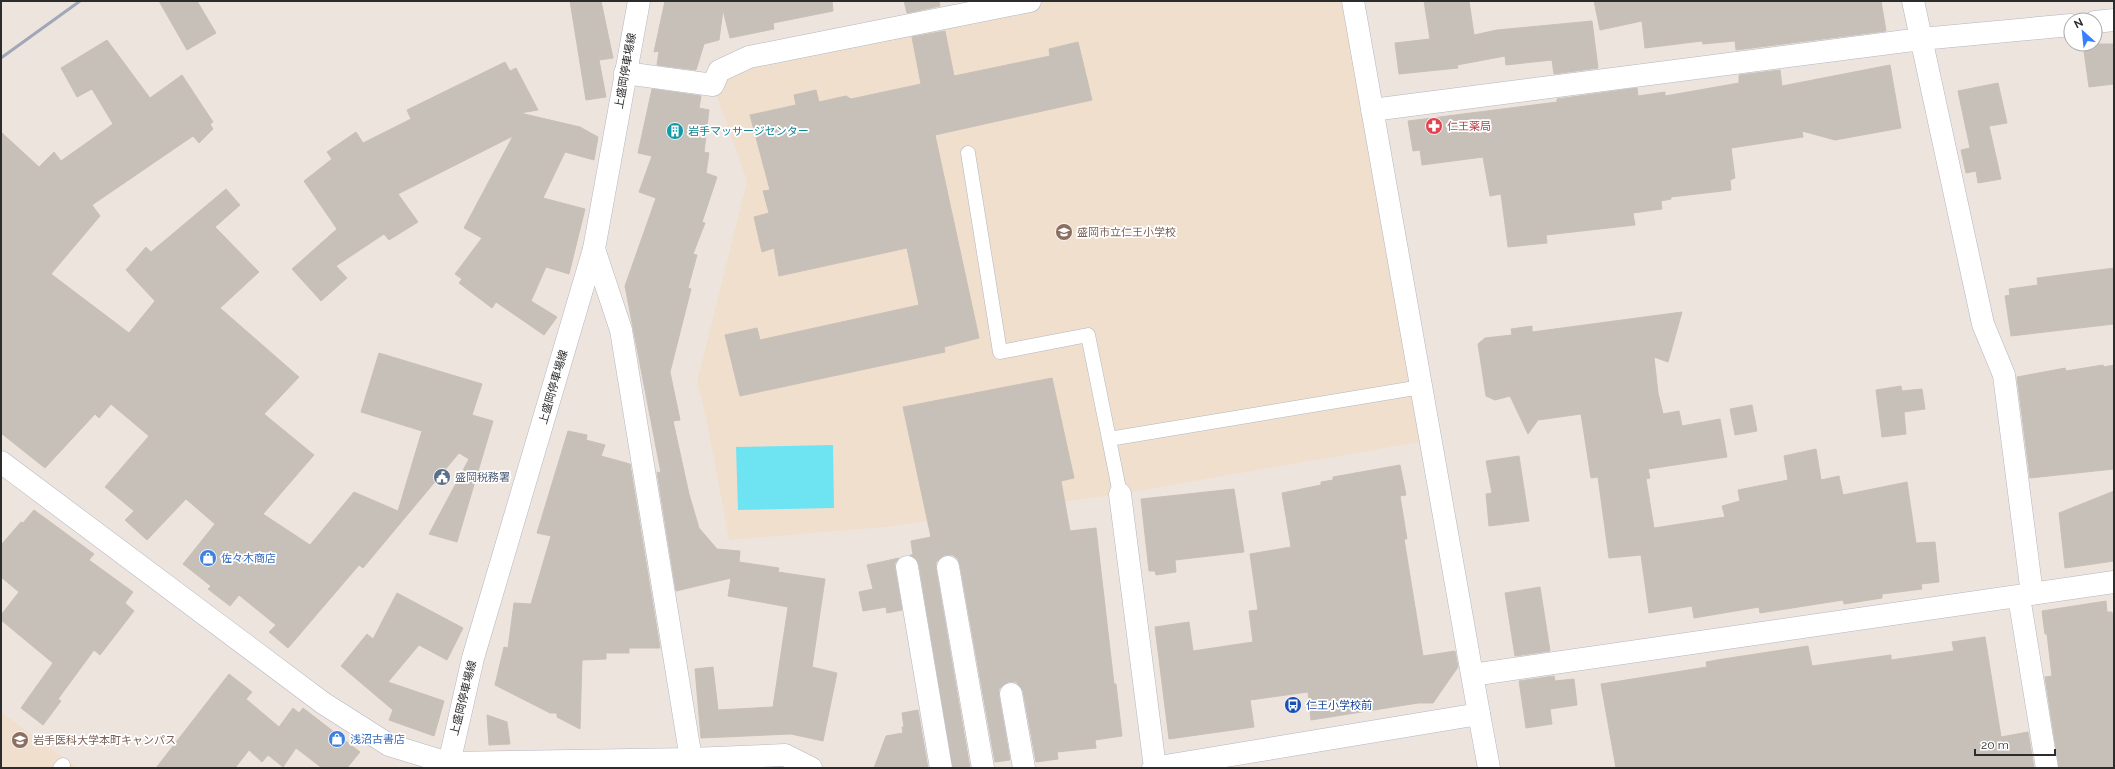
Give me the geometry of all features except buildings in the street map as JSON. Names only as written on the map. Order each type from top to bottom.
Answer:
[{"type":"street","name":"上盛岡停車場線","points":[[448,765],[473,658],[594,249],[639,1]]},
{"type":"street","points":[[625,73],[713,85],[719,71],[749,57],[1030,1]]},
{"type":"street","points":[[1352,1],[1489,768]]},
{"type":"street","points":[[1913,1],[1983,324],[2004,375],[2026,595],[2047,768]]},
{"type":"street","points":[[2103,21],[2114,20]]},
{"type":"street","points":[[1372,110],[1921,39],[2063,26]]},
{"type":"street","points":[[594,249],[621,330],[691,759]]},
{"type":"street","points":[[1,462],[323,703],[389,745],[448,765],[691,759],[786,762],[811,768]]},
{"type":"street","points":[[1120,494],[1154,768],[1479,714]]},
{"type":"street","points":[[907,566],[941,768]]},
{"type":"street","points":[[948,567],[983,768]]},
{"type":"street","points":[[1472,675],[2114,582]]},
{"type":"street","points":[[1011,694],[1024,768]]},
{"type":"lane","points":[[968,153],[1000,352],[1088,335],[1120,494]]},
{"type":"lane","points":[[1109,439],[1421,387]]},
{"type":"shaded area","name":"盛岡市立仁王小学校","points":[[1030,1],[1353,1],[1431,440],[1120,494],[885,527],[729,540],[706,417],[697,382],[747,181],[713,85],[719,71]]},
{"type":"shaded area","name":"岩手医科大学本町キャンパス","points":[[1,712],[78,768],[1,768]]},
{"type":"water","points":[[833,445],[834,508],[738,510],[736,447]]},
{"type":"railway","points":[[1,58],[80,1]]},
{"type":"place","name":"仁王薬局","points":[[1434,126]]},
{"type":"place","name":"岩手マッサージセンター","points":[[675,131]]},
{"type":"place","name":"盛岡市立仁王小学校","points":[[1064,232]]},
{"type":"place","name":"盛岡税務署","points":[[442,477]]},
{"type":"place","name":"佐々木商店","points":[[208,558]]},
{"type":"place","name":"仁王小学校前","points":[[1293,705]]},
{"type":"place","name":"浅沼古書店","points":[[337,739]]},
{"type":"place","name":"岩手医科大学本町キャンパス","points":[[20,740]]}]
